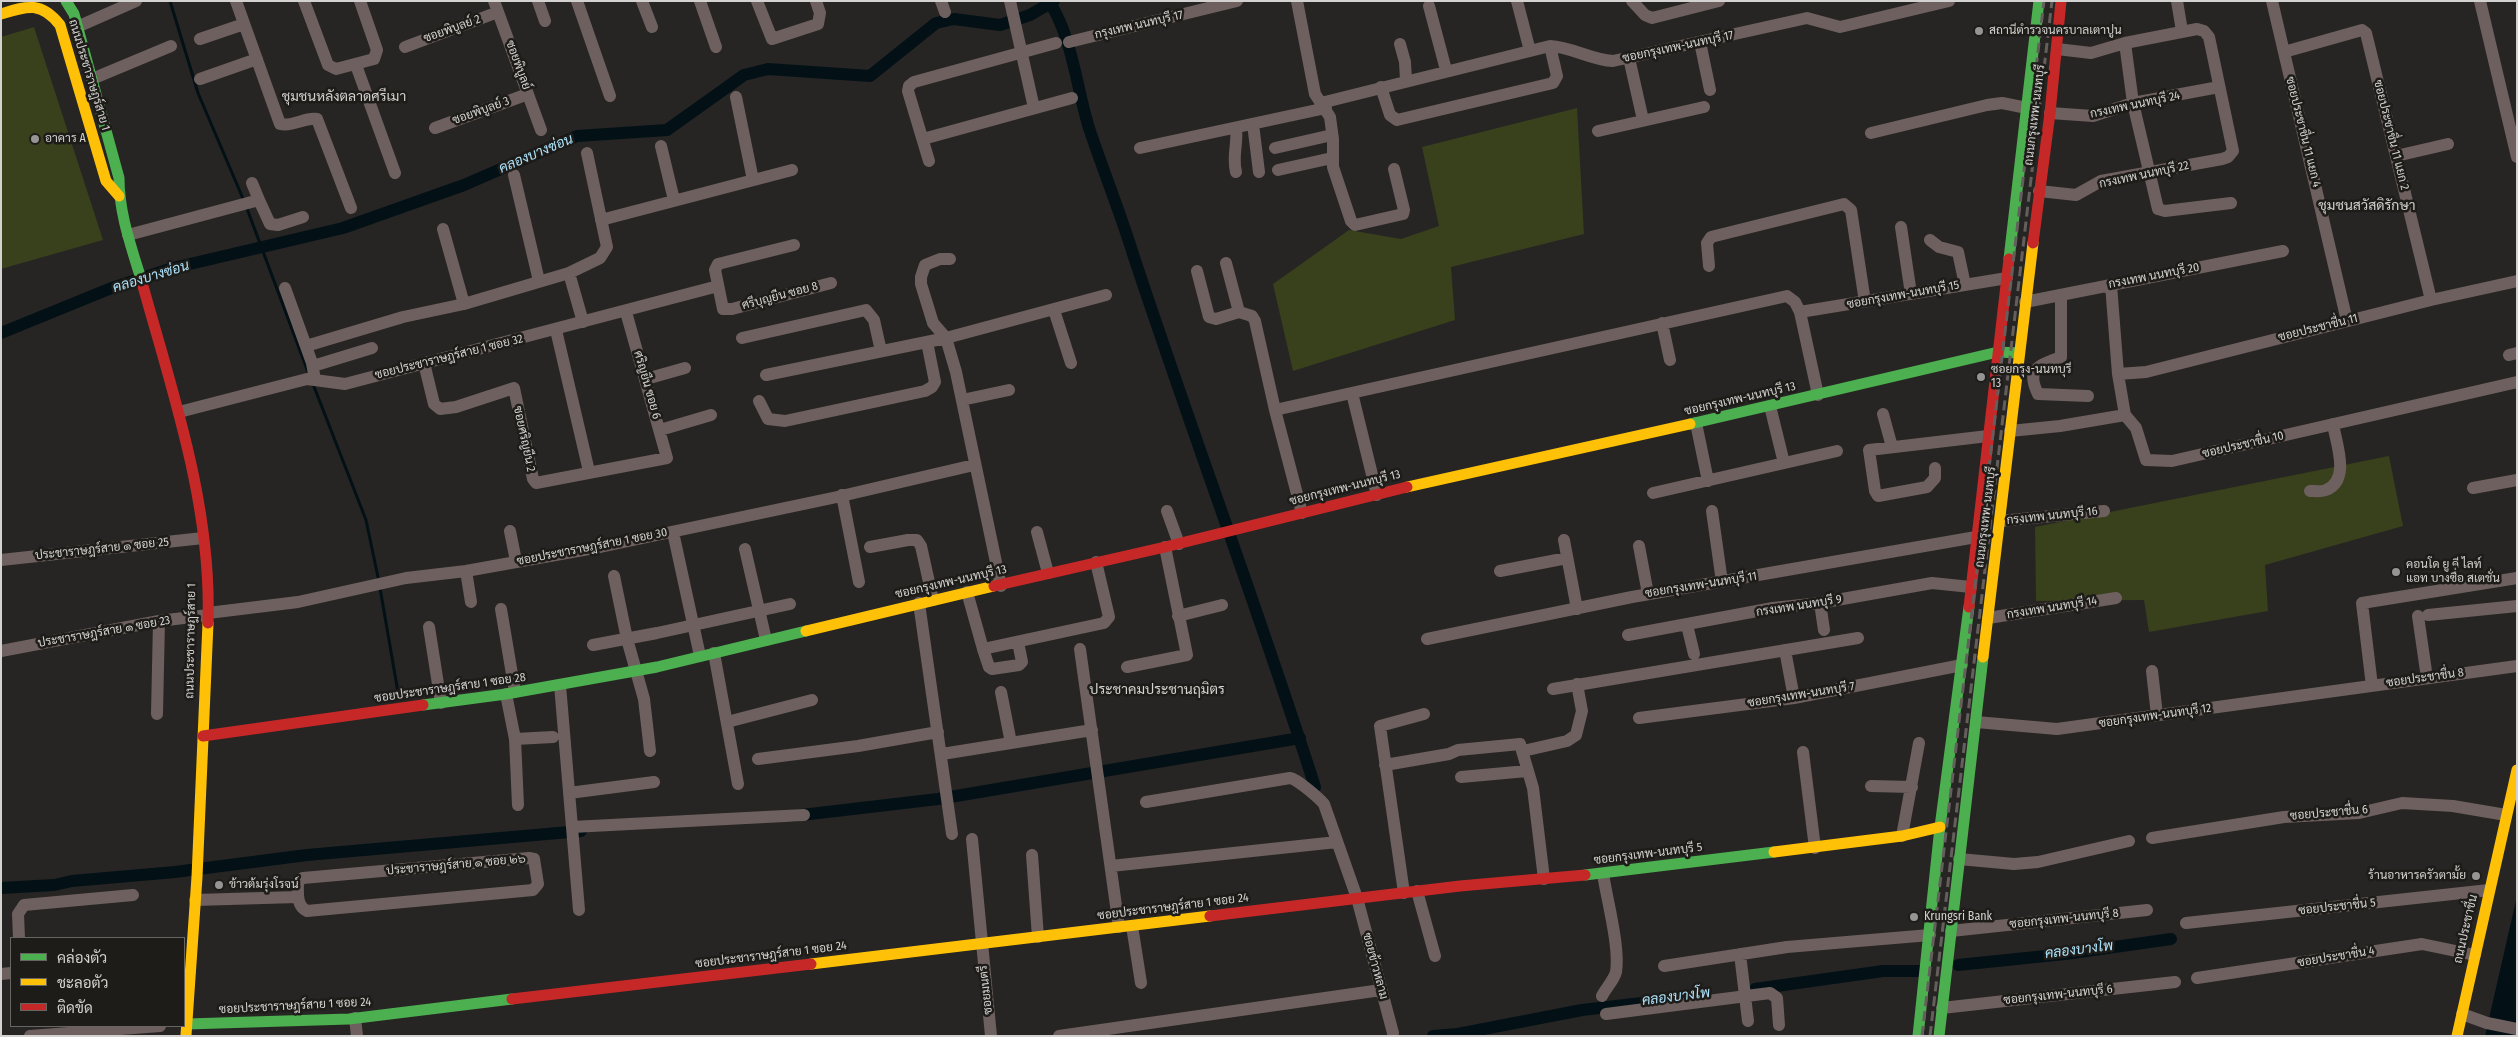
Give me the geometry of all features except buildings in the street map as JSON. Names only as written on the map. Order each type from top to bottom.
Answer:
[{"type":"main road","name":"ถนนประชาราษฎร์สาย 1","points":[[66,1],[74,14],[92,79],[119,178],[119,196],[128,235],[194,470],[203,538],[208,614],[197,877],[188,964],[186,1028]]},
{"type":"main road","name":"ถนนกรุงเทพ-นนทบุรี","points":[[1918,1036],[1940,827],[1962,665],[2039,1]]},
{"type":"main road","name":"ถนนกรุงเทพ-นนทบุรี","points":[[1939,1036],[2025,302],[2050,113],[2061,1]]},
{"type":"main road","name":"ถนนประชาราษฎร์สาย 1","points":[[1,14],[36,4],[50,10],[60,24],[106,181],[119,196]]},
{"type":"main road","name":"ซอยกรุงเทพ-นนทบุรี 13","points":[[700,656],[1178,544],[1377,495],[1818,395],[1998,352],[2019,353]]},
{"type":"main road","name":"ซอยประชาราษฎร์สาย 1 ซอย 28","points":[[203,736],[560,685],[635,672],[700,656]]},
{"type":"main road","name":"ถนนประชาชื่น","points":[[2456,1036],[2517,770]]},
{"type":"main road","name":"ซอยกรุงเทพ-นนทบุรี 5","points":[[1357,898],[1544,878],[1602,874],[1902,836],[1940,827]]},
{"type":"main road","name":"ซอยประชาราษฎร์สาย 1 ซอย 24","points":[[186,1028],[355,1018],[1357,898]]},
{"type":"main road","points":[[1930,931],[1951,931]]},
{"type":"street","points":[[77,27],[136,1]]},
{"type":"street","points":[[236,1],[280,124],[291,126],[314,118],[320,123],[351,208]]},
{"type":"street","points":[[304,1],[328,65],[336,69],[374,59],[377,50],[360,1]]},
{"type":"street","points":[[538,1],[545,21]]},
{"type":"street","points":[[577,1],[610,96]]},
{"type":"street","points":[[642,1],[652,27]]},
{"type":"street","points":[[700,1],[716,48]]},
{"type":"street","points":[[757,1],[770,39],[773,39],[818,24],[820,13],[816,1]]},
{"type":"street","points":[[1010,1],[1034,108]]},
{"type":"street","name":"กรุงเทพ นนทบุรี 17","points":[[1069,42],[1237,1]]},
{"type":"street","points":[[1297,1],[1315,94],[1323,105],[1332,135],[1332,158],[1351,221],[1355,225],[1403,214],[1404,210],[1394,169]]},
{"type":"street","points":[[1517,1],[1530,51]]},
{"type":"street","points":[[1632,1],[1645,15],[1652,18],[1720,1]]},
{"type":"street","name":"ซอยกรุงเทพ-นนทบุรี 17","points":[[1140,148],[1253,124],[1406,80],[1550,46],[1566,48],[1598,60],[1629,58],[1806,18],[1840,27],[1948,1]]},
{"type":"street","points":[[2177,1],[2182,31]]},
{"type":"street","name":"ซอยประชาชื่น 11 แยก 4","points":[[2272,1],[2347,321]]},
{"type":"street","points":[[2480,1],[2517,157]]},
{"type":"street","name":"ซอยพิบูลย์ 2","points":[[405,46],[496,6]]},
{"type":"street","name":"ซอยพิบูลย์","points":[[496,6],[540,130]]},
{"type":"street","points":[[1429,6],[1446,70]]},
{"type":"street","points":[[200,39],[244,24]]},
{"type":"street","points":[[2056,49],[2091,52],[2125,43],[2197,29],[2204,32],[2209,38],[2219,87]]},
{"type":"street","name":"ซอยประชาชื่น 11 แยก 2","points":[[2284,52],[2362,30],[2366,33],[2431,300]]},
{"type":"street","points":[[1700,42],[1710,90]]},
{"type":"street","points":[[928,161],[908,91],[909,86],[914,82],[1056,43]]},
{"type":"street","points":[[2125,43],[2133,103],[2158,209],[2165,211],[2231,203]]},
{"type":"street","points":[[1400,44],[1406,62],[1406,80]]},
{"type":"street","points":[[92,79],[171,46]]},
{"type":"street","points":[[1381,87],[1391,118],[1397,120],[1553,83],[1558,76],[1550,46]]},
{"type":"street","points":[[1629,58],[1643,120]]},
{"type":"street","points":[[200,79],[257,59]]},
{"type":"street","points":[[356,65],[395,173]]},
{"type":"street","name":"กรงเทพ นนทบุรี 24","points":[[2050,113],[2093,116],[2133,103],[2219,87]]},
{"type":"street","name":"กรงเทพ นนทบุรี 22","points":[[2039,191],[2076,195],[2101,182],[2228,157],[2233,151],[2219,87]]},
{"type":"street","name":"ซอยพิบูลย์ 3","points":[[435,128],[528,94]]},
{"type":"street","points":[[736,97],[753,180]]},
{"type":"street","points":[[923,139],[1072,98]]},
{"type":"street","points":[[1871,133],[1987,105],[2002,103],[2027,108]]},
{"type":"street","points":[[1598,131],[1704,107]]},
{"type":"street","points":[[1253,124],[1259,172]]},
{"type":"street","points":[[1236,128],[1238,144],[1233,156],[1236,172]]},
{"type":"street","points":[[1275,148],[1332,135]]},
{"type":"street","points":[[2396,156],[2448,144]]},
{"type":"street","points":[[661,146],[674,200]]},
{"type":"street","points":[[306,346],[403,317],[464,304],[539,280],[569,273],[600,258],[606,252],[586,153]]},
{"type":"street","points":[[1278,170],[1332,158]]},
{"type":"street","points":[[600,220],[792,170]]},
{"type":"street","points":[[514,174],[539,280]]},
{"type":"street","points":[[252,183],[251,203],[270,224],[278,225],[303,217]]},
{"type":"street","points":[[128,235],[251,203]]},
{"type":"street","points":[[1709,266],[1707,243],[1711,237],[1844,204],[1851,210],[1865,302]]},
{"type":"street","points":[[1901,227],[1911,294]]},
{"type":"street","points":[[443,228],[464,304]]},
{"type":"street","points":[[1930,240],[1939,247],[1958,252],[1965,285]]},
{"type":"street","points":[[718,286],[715,270],[718,264],[794,244]]},
{"type":"street","name":"กรงเทพ นนทบุรี 20","points":[[2025,302],[2283,251]]},
{"type":"street","points":[[950,259],[940,259],[930,263],[922,270],[921,277],[933,323],[946,338],[962,400],[974,465],[1001,586]]},
{"type":"street","points":[[1226,263],[1239,312]]},
{"type":"street","points":[[1197,271],[1209,317],[1216,319],[1239,312],[1252,316],[1255,321],[1274,410],[1302,513]]},
{"type":"street","points":[[569,273],[583,322]]},
{"type":"street","name":"ซอยกรุงเทพ-นนทบุรี 15","points":[[1800,312],[2007,278]]},
{"type":"street","name":"ซอยประชาชื่น 11","points":[[2118,374],[2146,372],[2431,300],[2517,281]]},
{"type":"street","name":"ศรีบุญยืน ซอย 8","points":[[718,286],[723,309],[727,310],[831,283]]},
{"type":"street","name":"ซอยประชาชื่น 10","points":[[2111,285],[2118,374],[2126,415],[2136,428],[2146,460],[2157,462],[2172,461],[2517,382]]},
{"type":"street","name":"ซอยประชาราษฎร์สาย 1 ซอย 32","points":[[179,412],[312,379],[345,384],[626,312],[718,286]]},
{"type":"street","points":[[285,288],[313,366],[312,379]]},
{"type":"street","points":[[766,375],[946,338],[1106,295]]},
{"type":"street","points":[[2061,295],[2061,357],[2039,364],[2034,371],[2034,386],[2038,394],[2088,396]]},
{"type":"street","points":[[1274,410],[1787,296],[1795,302],[1800,312],[1818,395]]},
{"type":"street","points":[[742,338],[866,310],[874,320],[881,352]]},
{"type":"street","points":[[1054,310],[1070,363]]},
{"type":"street","name":"ศริญยืน ซอย 6","points":[[626,312],[667,458]]},
{"type":"street","points":[[1662,323],[1670,360]]},
{"type":"street","points":[[556,330],[588,467]]},
{"type":"street","points":[[760,401],[768,419],[785,421],[925,391],[932,387],[935,382],[927,342]]},
{"type":"street","points":[[313,366],[372,348]]},
{"type":"street","name":"ซอยศริญยืน 2","points":[[424,363],[434,404],[440,410],[456,407],[514,388],[533,479],[536,483],[667,458]]},
{"type":"street","points":[[646,379],[685,368]]},
{"type":"street","points":[[962,400],[1009,390]]},
{"type":"street","points":[[1352,393],[1377,495]]},
{"type":"street","points":[[1770,406],[1784,463]]},
{"type":"street","points":[[1883,414],[1892,448]]},
{"type":"street","points":[[660,430],[711,415]]},
{"type":"street","points":[[2010,431],[2060,426],[2126,415]]},
{"type":"street","points":[[1696,423],[1708,481]]},
{"type":"street","points":[[2310,491],[2326,490],[2337,482],[2341,472],[2333,424]]},
{"type":"street","points":[[1936,468],[1935,478],[1927,487],[1878,496],[1875,491],[1869,450],[1988,436]]},
{"type":"street","points":[[1654,493],[1837,451]]},
{"type":"street","name":"ซอยประชาราษฎร์สาย 1 ซอย 30","points":[[208,614],[298,602],[388,582],[466,571],[673,532],[842,496],[974,465]]},
{"type":"street","points":[[2473,488],[2517,480]]},
{"type":"street","points":[[842,496],[859,582]]},
{"type":"street","points":[[1167,510],[1178,544]]},
{"type":"street","name":"กรงเทพ นนทบุรี 16","points":[[2000,522],[2104,510]]},
{"type":"street","points":[[1712,511],[1722,582]]},
{"type":"street","points":[[510,531],[516,561]]},
{"type":"street","points":[[673,532],[700,656]]},
{"type":"street","points":[[1037,532],[1048,573]]},
{"type":"street","name":"ซอยกรุงเทพ-นนทบุรี 11","points":[[1427,638],[1648,594],[1976,537]]},
{"type":"street","name":"ประชาราษฎร์สาย ๑ ซอย 25","points":[[1,560],[203,538]]},
{"type":"street","points":[[870,547],[917,540],[921,546],[933,600]]},
{"type":"street","points":[[1564,540],[1577,609]]},
{"type":"street","points":[[1639,546],[1648,594]]},
{"type":"street","points":[[1127,667],[1187,654],[1165,547]]},
{"type":"street","points":[[744,550],[766,640]]},
{"type":"street","points":[[1500,571],[1567,558]]},
{"type":"street","points":[[983,649],[1108,621],[1109,617],[1096,562]]},
{"type":"street","points":[[466,571],[471,602]]},
{"type":"street","points":[[614,576],[627,640],[644,699],[650,752]]},
{"type":"street","points":[[2372,686],[2362,603],[2517,578]]},
{"type":"street","name":"กรงเทพ นนทบุรี 9","points":[[1628,635],[1773,608],[1820,603],[1932,583],[1971,587]]},
{"type":"street","points":[[967,592],[989,667],[992,669],[1019,665],[1022,662],[1018,642]]},
{"type":"street","name":"กรงเทพ นนทบุรี 14","points":[[1988,618],[2116,598]]},
{"type":"street","points":[[920,603],[952,834]]},
{"type":"street","points":[[1820,603],[1824,630]]},
{"type":"street","points":[[593,644],[627,640],[790,604]]},
{"type":"street","points":[[1178,616],[1222,605]]},
{"type":"street","points":[[2427,678],[2423,616],[2517,606]]},
{"type":"street","points":[[501,609],[515,739],[518,806]]},
{"type":"street","name":"ประชาราษฎร์สาย ๑ ซอย 23","points":[[1,651],[159,621],[208,614]]},
{"type":"street","points":[[157,714],[159,621]]},
{"type":"street","points":[[1687,625],[1694,654]]},
{"type":"street","points":[[429,627],[441,703]]},
{"type":"street","points":[[1553,689],[1858,638]]},
{"type":"street","points":[[1080,649],[1119,927]]},
{"type":"street","points":[[1785,650],[1794,698]]},
{"type":"street","points":[[714,653],[738,784]]},
{"type":"street","name":"ซอยกรุงเทพ-นนทบุรี 7","points":[[1640,718],[1794,698],[1962,665]]},
{"type":"street","name":"ซอยประชาชื่น 8","points":[[2333,691],[2517,666]]},
{"type":"street","points":[[2152,672],[2157,715]]},
{"type":"street","points":[[1523,751],[1567,741],[1576,735],[1582,711],[1577,684]]},
{"type":"street","points":[[560,685],[579,910]]},
{"type":"street","name":"ซอยกรุงเทพ-นนทบุรี 12","points":[[1976,722],[2057,729],[2333,691]]},
{"type":"street","points":[[1001,692],[1011,743]]},
{"type":"street","points":[[727,722],[812,700]]},
{"type":"street","points":[[1424,714],[1381,724],[1385,765],[1385,802],[1410,892],[1435,956]]},
{"type":"street","points":[[942,754],[1092,730]]},
{"type":"street","points":[[758,759],[858,746],[938,732]]},
{"type":"street","points":[[515,739],[553,737]]},
{"type":"street","points":[[1902,836],[1919,743]]},
{"type":"street","points":[[1385,765],[1477,748],[1519,744],[1523,751],[1533,788],[1544,878]]},
{"type":"street","points":[[1803,752],[1815,848]]},
{"type":"street","points":[[1460,777],[1527,771]]},
{"type":"street","name":"ซอยข้าวหลาม","points":[[1146,802],[1290,778],[1297,779],[1324,804],[1357,898],[1393,1033]]},
{"type":"street","points":[[569,793],[654,782]]},
{"type":"street","points":[[1870,786],[1912,787]]},
{"type":"street","name":"ซอยประชาชื่น 6","points":[[2152,838],[2284,817],[2359,813],[2402,803],[2453,806],[2506,816]]},
{"type":"street","points":[[572,832],[804,815]]},
{"type":"street","name":"ซอยมนตรี","points":[[972,839],[991,1036]]},
{"type":"street","points":[[1959,859],[2014,864],[2038,862],[2129,841]]},
{"type":"street","points":[[1111,866],[1337,842]]},
{"type":"street","points":[[1032,855],[1038,937]]},
{"type":"street","name":"ประชาราษฎร์สาย ๑ ซอย ๒๖","points":[[529,858],[534,859],[538,884],[533,890],[307,911],[300,906],[298,897],[298,881],[303,878],[529,858]]},
{"type":"street","points":[[1602,874],[1616,950],[1616,973],[1602,996]]},
{"type":"street","name":"ซอยประชาชื่น 5","points":[[2186,923],[2489,890]]},
{"type":"street","points":[[19,937],[18,914],[24,905],[132,895]]},
{"type":"street","points":[[195,900],[298,897]]},
{"type":"street","name":"ซอยกรุงเทพ-นนทบุรี 8","points":[[1951,931],[2147,910]]},
{"type":"street","points":[[1132,926],[1141,983]]},
{"type":"street","points":[[1664,966],[1787,947],[1930,931]]},
{"type":"street","name":"ซอยประชาชื่น 4","points":[[2197,978],[2422,944],[2475,955]]},
{"type":"street","points":[[1740,954],[1748,1021]]},
{"type":"street","name":"ซอยกรุงเทพ-นนทบุรี 6","points":[[1942,1008],[2175,982]]},
{"type":"street","points":[[1059,1036],[1381,990]]},
{"type":"street","points":[[1606,1014],[1744,993],[1770,993],[1776,995],[1780,1025]]},
{"type":"street","points":[[2462,1014],[2487,1023],[2517,1029]]},
{"type":"street","points":[[355,1018],[357,1036]]},
{"type":"street","points":[[30,1036],[147,1027]]},
{"type":"green space","name":"อาคาร A","points":[[34,27],[103,240],[1,269],[1,37]]},
{"type":"green space","points":[[1577,108],[1584,234],[1451,267],[1455,320],[1293,371],[1273,284],[1349,230],[1401,239],[1439,226],[1422,147]]},
{"type":"green space","points":[[2389,456],[2403,526],[2265,565],[2268,611],[2149,632],[2144,600],[2036,601],[2035,527]]},
{"type":"shaded area","points":[[2517,896],[2517,1036],[2485,1036]]},
{"type":"waterway","points":[[170,1],[198,93],[244,201]]},
{"type":"waterway","points":[[1049,1],[1064,31],[1089,128],[1271,653],[1315,787]]},
{"type":"waterway","name":"คลองบางซ่อน","points":[[1,333],[109,289],[173,268],[343,228],[464,185],[577,136],[667,130],[744,75],[768,69],[870,76],[936,23],[954,19],[1000,25],[1030,15],[1054,1]]},
{"type":"waterway","points":[[246,206],[308,372]]},
{"type":"waterway","points":[[313,384],[366,520],[379,582]]},
{"type":"waterway","points":[[380,588],[399,698]]},
{"type":"waterway","points":[[793,816],[938,799],[1300,738]]},
{"type":"waterway","points":[[1,888],[54,885],[72,881],[175,872],[307,855],[581,831]]},
{"type":"waterway","name":"คลองบางโพ","points":[[1958,965],[2065,954],[2171,939]]},
{"type":"waterway","name":"คลองบางโพ","points":[[1755,989],[1883,971],[1921,971]]},
{"type":"waterway","name":"คลองบางโพ","points":[[1433,1036],[1458,1034],[1582,1010],[1676,999]]},
{"type":"railway","points":[[1922,1036],[2044,1]]},
{"type":"railway","points":[[1930,1036],[2052,1]]},
{"type":"traffic: fast","points":[[66,1],[74,14],[119,178],[123,217],[141,279]]},
{"type":"traffic: fast","points":[[2009,259],[2039,1]]},
{"type":"traffic: fast","points":[[1690,424],[1998,352],[2019,353]]},
{"type":"traffic: fast","points":[[1918,1036],[1940,827],[1969,607]]},
{"type":"traffic: fast","points":[[423,705],[506,694],[657,667],[806,631]]},
{"type":"traffic: fast","points":[[1939,1036],[1983,657]]},
{"type":"traffic: fast","points":[[1585,875],[1774,852]]},
{"type":"traffic: fast","points":[[187,1024],[349,1019],[512,999]]},
{"type":"traffic: slow","points":[[1,14],[26,8],[40,9],[53,17],[60,25],[106,181],[119,196]]},
{"type":"traffic: slow","points":[[1983,657],[2033,243]]},
{"type":"traffic: slow","points":[[1407,487],[1690,424]]},
{"type":"traffic: slow","points":[[806,631],[994,586]]},
{"type":"traffic: slow","points":[[186,1035],[197,877],[208,623]]},
{"type":"traffic: slow","points":[[2457,1036],[2517,770]]},
{"type":"traffic: slow","points":[[1774,852],[1902,836],[1940,827]]},
{"type":"traffic: slow","points":[[811,964],[1210,916]]},
{"type":"traffic: jam","points":[[2033,243],[2050,113],[2061,1]]},
{"type":"traffic: jam","points":[[1969,607],[2009,259]]},
{"type":"traffic: jam","points":[[141,279],[177,406],[197,492],[204,535],[208,579],[208,623]]},
{"type":"traffic: jam","points":[[994,586],[1165,547],[1407,487]]},
{"type":"traffic: jam","points":[[203,736],[423,705]]},
{"type":"traffic: jam","points":[[1210,916],[1460,886],[1585,875]]},
{"type":"traffic: jam","points":[[512,999],[811,964]]},
{"type":"place","name":"สถานีตำรวจนครบาลเตาปูน","points":[[1979,31]]},
{"type":"place","name":"อาคาร A","points":[[35,139]]},
{"type":"place","name":"ซอยกรุง-นนทบุรี 13","points":[[1981,377]]},
{"type":"place","name":"คอนโด ยู ดี ไลท์ แอท บางซื่อ สเตชั่น","points":[[2396,572]]},
{"type":"place","name":"ร้านอาหารครัวตามั้ย","points":[[2476,876]]},
{"type":"place","name":"ข้าวต้มรุ่งโรจน์","points":[[219,885]]},
{"type":"place","name":"Krungsri Bank","points":[[1914,917]]},
{"type":"district","name":"ชุมชนหลังตลาดศรีเมา","points":[[344,97]]},
{"type":"district","name":"ชุมชนสวัสดิรักษา","points":[[2367,206]]},
{"type":"district","name":"ประชาคมประชานฤมิตร","points":[[1157,690]]}]
